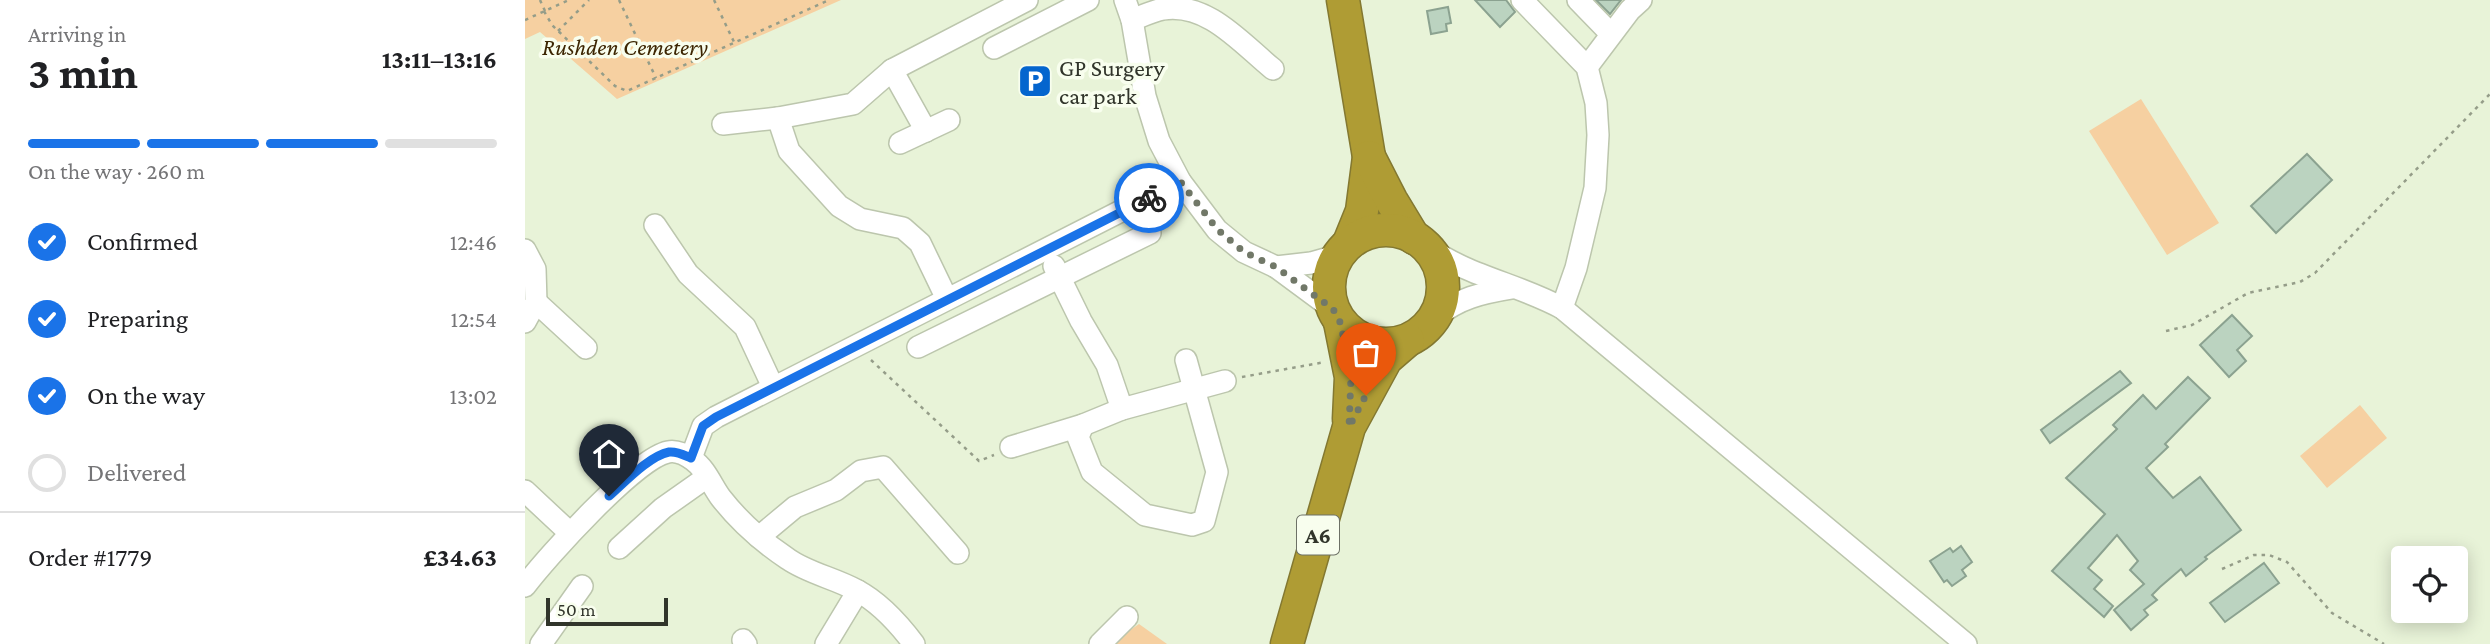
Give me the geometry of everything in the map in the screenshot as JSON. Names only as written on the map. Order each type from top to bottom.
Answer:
[{"type":"highway","points":[[1343,0],[1369,157],[1362,211],[1329,281],[1336,316],[1353,335],[1371,343],[1390,345],[1408,340],[1423,331],[1435,318],[1441,304],[1443,281],[1436,259],[1420,242],[1391,200],[1369,157]]},
{"type":"highway","points":[[1344,249],[1374,231],[1402,232],[1420,242]]},
{"type":"highway","name":"A6","points":[[1336,316],[1351,376],[1349,427]]},
{"type":"highway","name":"A6","points":[[1287,644],[1349,427],[1386,359],[1408,340]]},
{"type":"street","points":[[723,124],[778,118],[853,104],[892,70],[1027,0]]},
{"type":"street","points":[[994,47],[1088,0]]},
{"type":"street","points":[[1522,0],[1587,66],[1595,103],[1598,135],[1595,188],[1576,268],[1562,308]]},
{"type":"street","points":[[1578,0],[1611,34]]},
{"type":"street","points":[[1587,66],[1641,0]]},
{"type":"street","points":[[1273,69],[1202,13],[1179,4],[1160,9],[1129,10],[1145,96],[1159,141],[1180,181],[1217,229],[1244,252],[1276,267],[1336,316]]},
{"type":"street","points":[[892,70],[926,131]]},
{"type":"street","points":[[778,118],[789,151],[839,206],[860,219],[903,228],[920,243],[947,299]]},
{"type":"street","points":[[900,143],[949,120]]},
{"type":"street","points":[[691,458],[703,426],[716,417],[1180,181]]},
{"type":"street","points":[[655,225],[688,274],[744,327],[773,387]]},
{"type":"street","points":[[918,347],[1150,233]]},
{"type":"street","points":[[1420,242],[1455,265],[1544,298],[1562,308],[1966,644]]},
{"type":"street","points":[[1046,249],[1081,321],[1107,365],[1122,409]]},
{"type":"street","points":[[1276,267],[1311,263],[1344,249]]},
{"type":"street","points":[[525,250],[535,269],[536,302],[525,322]]},
{"type":"street","points":[[1435,318],[1452,304],[1464,299],[1484,292],[1514,288]]},
{"type":"street","points":[[536,302],[586,348]]},
{"type":"street","points":[[1083,425],[1078,437],[1092,472],[1145,515],[1192,525],[1204,521],[1216,484],[1217,472],[1186,360]]},
{"type":"street","points":[[1011,447],[1083,425],[1122,409],[1225,381]]},
{"type":"street","points":[[525,586],[570,533],[629,478],[653,459],[668,452],[679,452],[699,465],[722,499],[759,537],[790,561],[858,591],[899,624],[915,644]]},
{"type":"street","points":[[759,537],[795,507],[836,490],[861,471],[883,467],[958,552]]},
{"type":"street","points":[[619,548],[663,508],[707,477]]},
{"type":"street","points":[[525,491],[570,533]]},
{"type":"street","points":[[541,644],[582,586]]},
{"type":"street","points":[[827,644],[858,591]]},
{"type":"street","points":[[1100,644],[1127,617]]},
{"type":"path","points":[[540,0],[558,31],[623,91],[829,0]]},
{"type":"path","points":[[558,5],[563,0]]},
{"type":"path","points":[[525,20],[569,0]]},
{"type":"path","points":[[558,31],[589,0]]},
{"type":"path","points":[[619,0],[656,78]]},
{"type":"path","points":[[714,0],[734,42]]},
{"type":"path","points":[[2166,331],[2192,325],[2248,293],[2300,282],[2315,273],[2490,94]]},
{"type":"path","points":[[855,345],[979,461],[1011,447]]},
{"type":"path","points":[[1225,381],[1327,361]]},
{"type":"path","points":[[2222,569],[2254,555],[2269,555],[2287,562],[2332,613],[2384,644]]},
{"type":"green space","name":"Rushden Cemetery","points":[[525,0],[841,0],[617,99],[540,32],[525,39]]},
{"type":"green space","points":[[2141,99],[2219,223],[2167,255],[2089,131]]},
{"type":"green space","points":[[2360,405],[2387,438],[2327,488],[2300,456]]},
{"type":"green space","points":[[1139,624],[1167,644],[1110,644]]},
{"type":"building","points":[[1475,0],[1506,0],[1515,12],[1500,27]]},
{"type":"building","points":[[1596,0],[1621,0],[1610,14]]},
{"type":"building","points":[[1448,7],[1451,23],[1446,24],[1447,31],[1431,34],[1427,11]]},
{"type":"building","points":[[2307,154],[2332,180],[2276,233],[2251,206]]},
{"type":"building","points":[[2232,315],[2252,336],[2237,350],[2246,361],[2229,377],[2200,345]]},
{"type":"building","points":[[2120,371],[2131,383],[2050,443],[2041,430]]},
{"type":"building","points":[[2188,377],[2210,398],[2165,444],[2168,447],[2146,468],[2173,498],[2200,477],[2241,530],[2205,557],[2207,559],[2186,576],[2181,569],[2160,587],[2152,595],[2157,600],[2144,610],[2148,615],[2131,630],[2114,610],[2144,584],[2130,570],[2138,561],[2117,535],[2088,568],[2102,580],[2094,589],[2113,606],[2104,617],[2052,571],[2105,514],[2066,478],[2117,429],[2113,425],[2143,395],[2156,409]]},
{"type":"building","points":[[1961,546],[1972,562],[1962,570],[1966,576],[1952,586],[1947,580],[1944,582],[1930,561],[1950,548],[1953,552]]},
{"type":"building","points":[[2264,563],[2279,583],[2225,622],[2210,603]]},
{"type":"way so far","points":[[1149,198],[1180,181],[1217,229],[1244,252],[1276,267],[1333,309],[1340,322],[1351,376],[1349,427],[1366,395]]},
{"type":"place","name":"GP Surgery car park","points":[[1035,81]]},
{"type":"route","points":[[609,496],[653,459],[668,452],[679,452],[691,458],[703,426],[716,417],[1149,198]]}]
